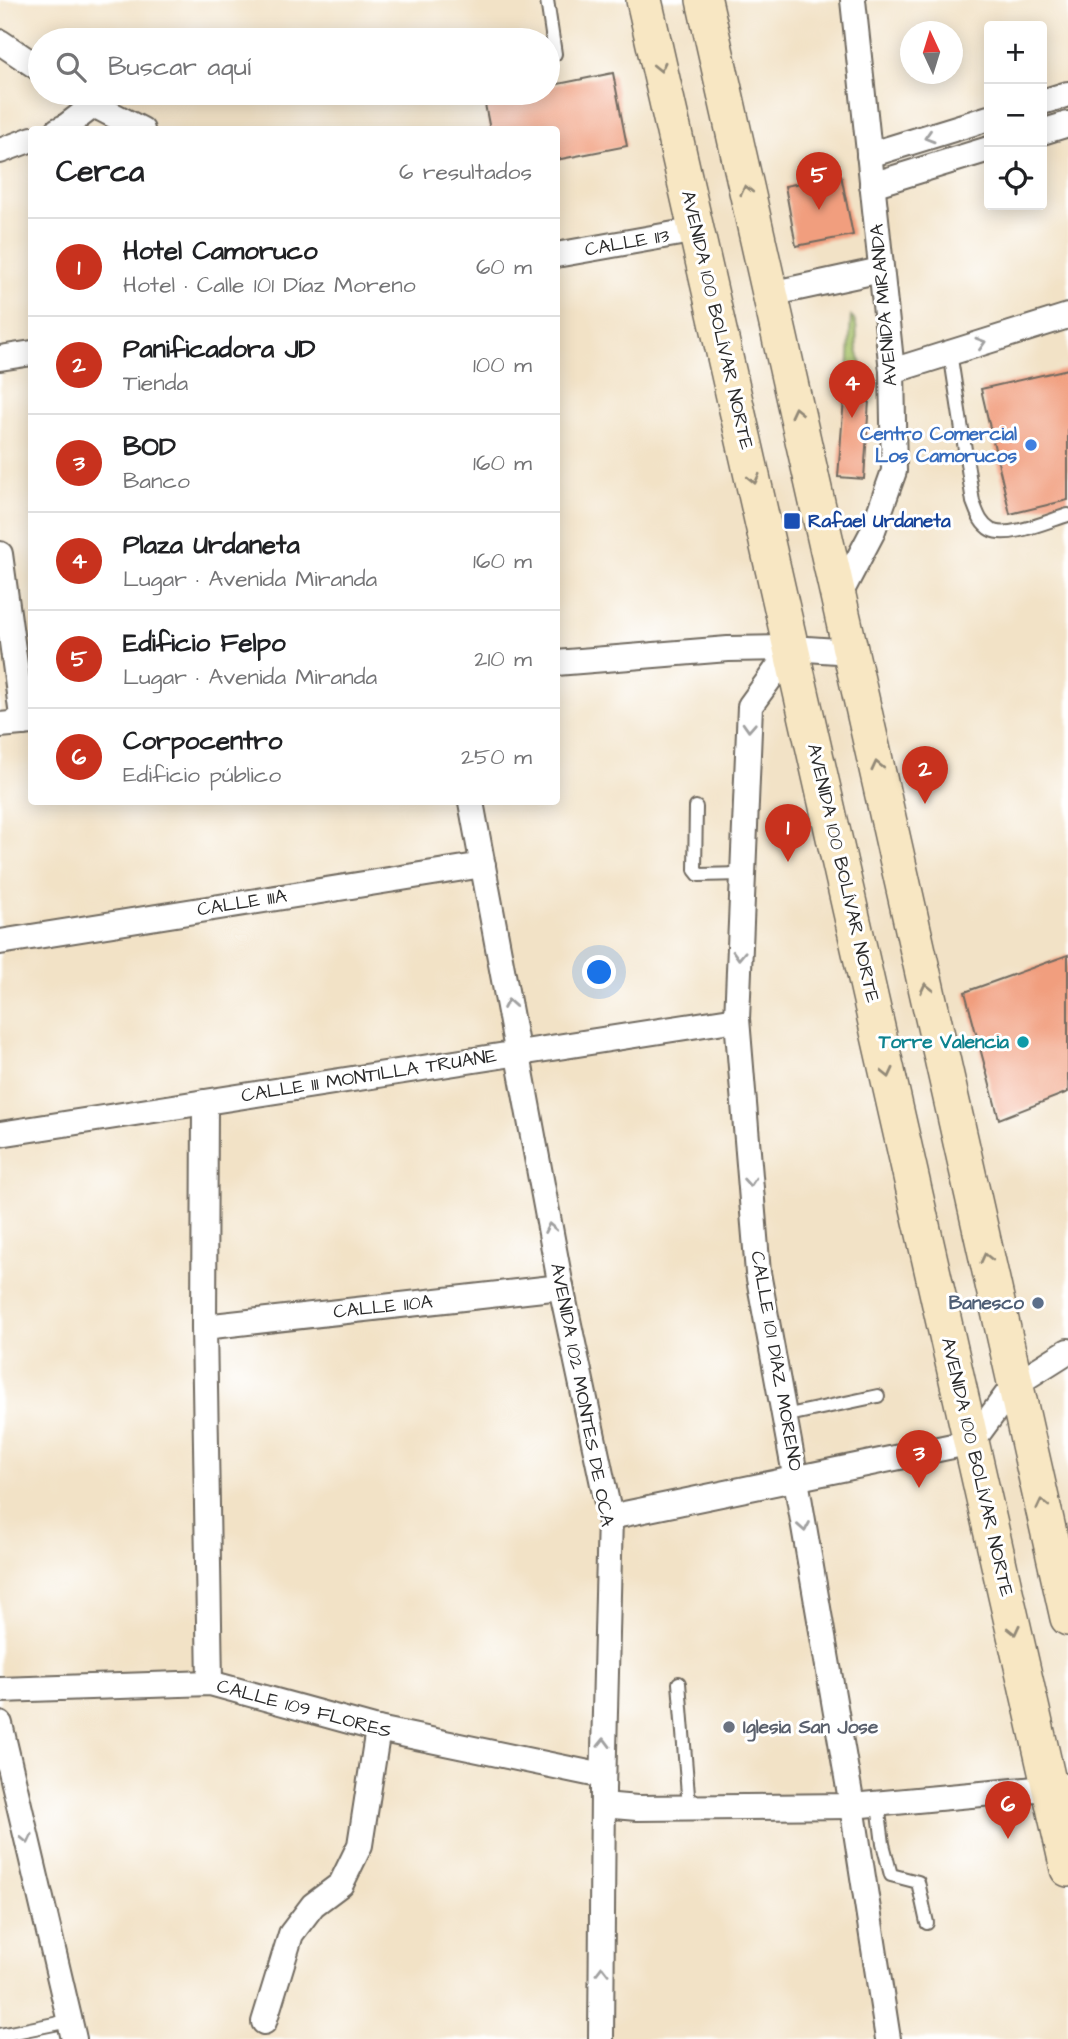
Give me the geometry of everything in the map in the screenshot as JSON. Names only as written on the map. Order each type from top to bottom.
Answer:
[{"type":"main road","name":"AVENIDA 100 BOLÍVAR NORTE","points":[[644,0],[972,1442],[1059,1786],[1068,1869]]},
{"type":"main road","points":[[704,0],[1068,1618]]},
{"type":"street","name":"AVENIDA MIRANDA","points":[[838,598],[872,533],[894,471],[892,370],[853,0]]},
{"type":"street","points":[[0,43],[28,61]]},
{"type":"street","points":[[1047,100],[1068,94]]},
{"type":"street","points":[[66,126],[81,105]]},
{"type":"street","points":[[96,105],[135,126]]},
{"type":"street","points":[[869,155],[984,120]]},
{"type":"street","points":[[1047,130],[1068,124]]},
{"type":"street","points":[[0,151],[28,140]]},
{"type":"street","points":[[872,186],[984,151]]},
{"type":"street","name":"CALLE 113","points":[[560,255],[697,230]]},
{"type":"street","points":[[770,295],[881,270]]},
{"type":"street","points":[[892,370],[1068,316]]},
{"type":"street","points":[[0,358],[28,353]]},
{"type":"street","points":[[0,554],[18,723]]},
{"type":"street","points":[[560,663],[694,651],[792,648],[852,652]]},
{"type":"street","name":"CALLE 101 DÍAZ MORENO","points":[[792,648],[750,706],[737,1019],[758,1273],[852,1806],[888,2039]]},
{"type":"street","name":"AVENIDA 102 MONTES DE OCA","points":[[472,805],[561,1287],[610,1517],[603,1776],[601,2039]]},
{"type":"street","name":"CALLE 111A","points":[[0,942],[483,865]]},
{"type":"street","name":"CALLE 111 MONTILLA TRUANE","points":[[0,1133],[737,1019]]},
{"type":"street","points":[[205,1102],[204,1326],[210,1684]]},
{"type":"street","name":"CALLE 110A","points":[[204,1326],[561,1287]]},
{"type":"street","points":[[610,1517],[972,1442],[1014,1385],[1068,1351]]},
{"type":"street","name":"CALLE 109 FLORES","points":[[0,1690],[210,1684],[378,1729],[603,1776]]},
{"type":"street","points":[[0,1724],[71,2030]]},
{"type":"street","points":[[264,2022],[291,1934],[313,1905],[341,1884],[360,1845],[378,1729]]},
{"type":"street","points":[[603,1805],[636,1808],[852,1806],[1059,1786]]},
{"type":"lane","points":[[547,0],[551,28]]},
{"type":"lane","points":[[950,352],[973,502],[980,520],[990,530],[1005,534],[1068,515]]},
{"type":"lane","points":[[696,807],[695,870],[699,875],[742,874]]},
{"type":"lane","points":[[784,1416],[878,1396]]},
{"type":"lane","points":[[680,1683],[689,1807]]},
{"type":"lane","points":[[878,1804],[888,1868],[891,1875],[918,1881],[927,1923]]},
{"type":"lane","points":[[0,2035],[71,2030]]},
{"type":"green space","points":[[851,316],[856,327],[859,356],[868,378],[869,400],[847,399]]},
{"type":"building","points":[[613,73],[627,146],[560,159],[560,126],[489,126],[485,105],[560,105],[560,84]]},
{"type":"building","points":[[841,175],[853,235],[796,246],[785,186]]},
{"type":"building","name":"Centro Comercial Los Camorucos","points":[[1068,369],[1068,500],[1010,514],[981,389]]},
{"type":"building","points":[[844,399],[869,400],[864,479],[838,477]]},
{"type":"building","name":"Torre Valencia","points":[[1068,955],[1068,1092],[999,1119],[965,992]]},
{"type":"place","name":"Edificio Felpo","points":[[819,210]]},
{"type":"place","name":"Plaza Urdaneta","points":[[852,418]]},
{"type":"place","name":"Centro Comercial Los Camorucos","points":[[1031,445]]},
{"type":"place","name":"Rafael Urdaneta","points":[[792,521]]},
{"type":"place","name":"Panificadora JD","points":[[925,804]]},
{"type":"place","name":"Hotel Camoruco","points":[[788,862]]},
{"type":"place","name":"Torre Valencia","points":[[1023,1042]]},
{"type":"place","name":"Banesco","points":[[1038,1303]]},
{"type":"place","name":"BOD","points":[[919,1488]]},
{"type":"place","name":"Iglesia San Jose","points":[[729,1727]]},
{"type":"place","name":"Corpocentro","points":[[1008,1839]]}]
